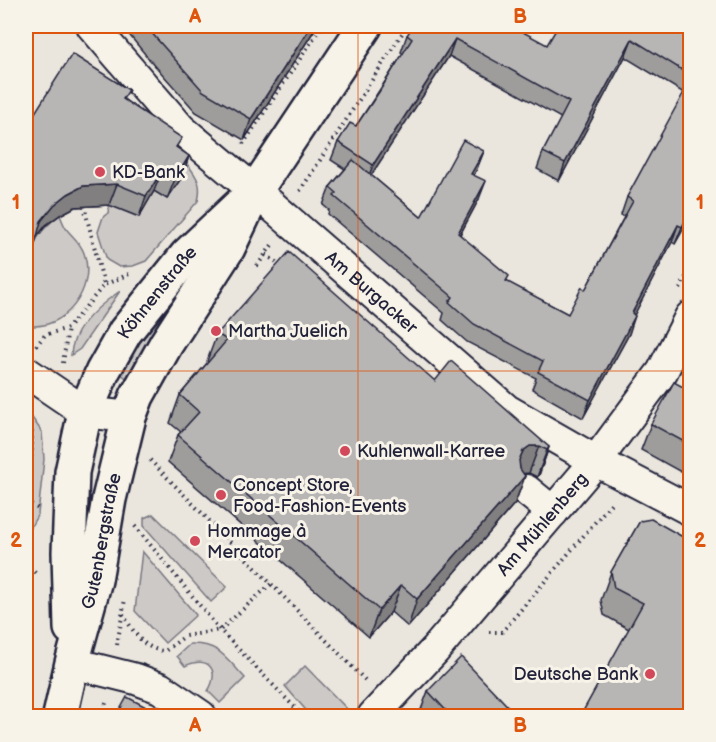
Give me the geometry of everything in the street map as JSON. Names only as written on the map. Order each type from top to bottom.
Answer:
[{"type":"main road","name":"Köhnenstraße","points":[[129,417],[137,396],[166,344],[228,248],[255,191],[365,26]]},
{"type":"main road","name":"Köhnenstraße","points":[[85,412],[103,371],[125,332],[187,255],[255,191]]},
{"type":"main road","name":"Gutenbergstraße","points":[[72,663],[69,552],[72,483],[85,412]]},
{"type":"main road","name":"Gutenbergstraße","points":[[60,717],[95,580],[109,499],[129,417]]},
{"type":"street","name":"Am Burgacker","points":[[92,26],[181,129],[507,410],[596,461],[690,510]]},
{"type":"street","name":"Am Mühlenberg","points":[[378,713],[596,461],[662,372],[690,317]]},
{"type":"street","points":[[30,360],[85,412],[129,417]]},
{"type":"street","points":[[526,490],[553,512]]},
{"type":"street","points":[[72,663],[113,672],[160,688],[201,717]]},
{"type":"path","points":[[228,168],[322,26]]},
{"type":"path","points":[[255,268],[279,234],[285,217],[317,162],[406,26]]},
{"type":"path","points":[[84,206],[104,285]]},
{"type":"path","points":[[30,360],[45,335],[68,328],[104,285],[132,273]]},
{"type":"path","points":[[26,423],[32,428],[32,452],[26,485]]},
{"type":"path","points":[[145,469],[147,458],[271,584],[378,713]]},
{"type":"path","points":[[26,501],[43,512]]},
{"type":"path","points":[[132,535],[134,524],[220,630],[303,717]]},
{"type":"path","points":[[123,614],[138,639],[155,650],[165,651],[185,636],[220,630],[271,584]]},
{"type":"path","points":[[102,717],[113,672],[126,591]]},
{"type":"path","points":[[107,717],[119,712],[130,717]]},
{"type":"shaded area","points":[[188,165],[198,182],[200,190],[198,201],[146,261],[133,266],[119,267],[107,260],[98,232],[103,217],[108,213],[109,205],[139,217],[154,191],[167,199]]},
{"type":"shaded area","points":[[60,215],[65,228],[79,243],[84,253],[87,266],[86,280],[74,305],[64,315],[40,326],[26,325],[26,264],[39,236]]},
{"type":"shaded area","points":[[202,272],[131,382],[119,372],[139,336],[172,290]]},
{"type":"shaded area","points":[[120,291],[80,349],[71,355],[72,345],[81,327],[95,311]]},
{"type":"shaded area","points":[[26,409],[42,432],[44,459],[38,514],[26,535]]},
{"type":"shaded area","points":[[153,514],[227,587],[211,602],[144,526],[144,518]]},
{"type":"shaded area","points":[[142,551],[196,615],[165,643],[135,611]]},
{"type":"shaded area","points":[[190,644],[200,644],[215,649],[227,658],[245,678],[220,703],[208,691],[213,677],[210,666],[200,662],[185,666],[177,656]]},
{"type":"shaded area","points":[[305,666],[350,712],[337,716],[311,716],[285,686]]},
{"type":"building","points":[[146,26],[311,26],[251,119],[203,91]]},
{"type":"building","points":[[413,26],[512,26],[547,45],[558,26],[681,26],[690,31],[690,75],[632,39],[565,163],[543,152],[569,102],[455,39],[373,165],[338,142],[350,123],[356,126],[379,92],[412,39],[407,35]]},
{"type":"building","name":"KD-Bank","points":[[72,54],[129,90],[123,99],[182,138],[176,147],[189,156],[175,179],[162,171],[146,196],[117,184],[83,186],[68,194],[54,205],[41,221],[35,244],[26,242],[26,127]]},
{"type":"building","points":[[690,81],[690,211],[682,227],[678,225],[632,313],[635,316],[590,400],[538,372],[543,361],[474,324],[449,302],[453,297],[334,196],[337,193],[330,187],[353,160],[421,217],[463,140],[484,151],[471,174],[486,181],[458,233],[509,276],[506,281],[568,314],[582,287],[585,290],[633,201],[627,197]]},
{"type":"building","name":"Kuhlenwall-Karree","points":[[289,252],[435,381],[451,361],[549,447],[547,450],[539,446],[530,446],[523,451],[519,460],[520,469],[525,476],[417,599],[401,585],[379,610],[178,435],[199,412],[180,395],[227,340],[217,334]]},
{"type":"building","points":[[690,375],[690,445],[651,424],[674,382],[683,387]]},
{"type":"building","name":"Deutsche Bank","points":[[651,519],[690,541],[690,717],[584,717],[581,715],[643,603],[614,588],[611,572],[640,521]]},
{"type":"building","points":[[461,657],[518,717],[452,717],[428,691]]},
{"type":"building","points":[[127,697],[165,717],[116,717]]},
{"type":"place","name":"KD-Bank","points":[[100,172]]},
{"type":"place","name":"Martha Juelich","points":[[216,331]]},
{"type":"place","name":"Kuhlenwall-Karree","points":[[345,451]]},
{"type":"place","name":"Concept Store, Food-Fashion-Events","points":[[221,495]]},
{"type":"place","name":"Hommage à Mercator","points":[[195,541]]},
{"type":"place","name":"Deutsche Bank","points":[[650,674]]}]
